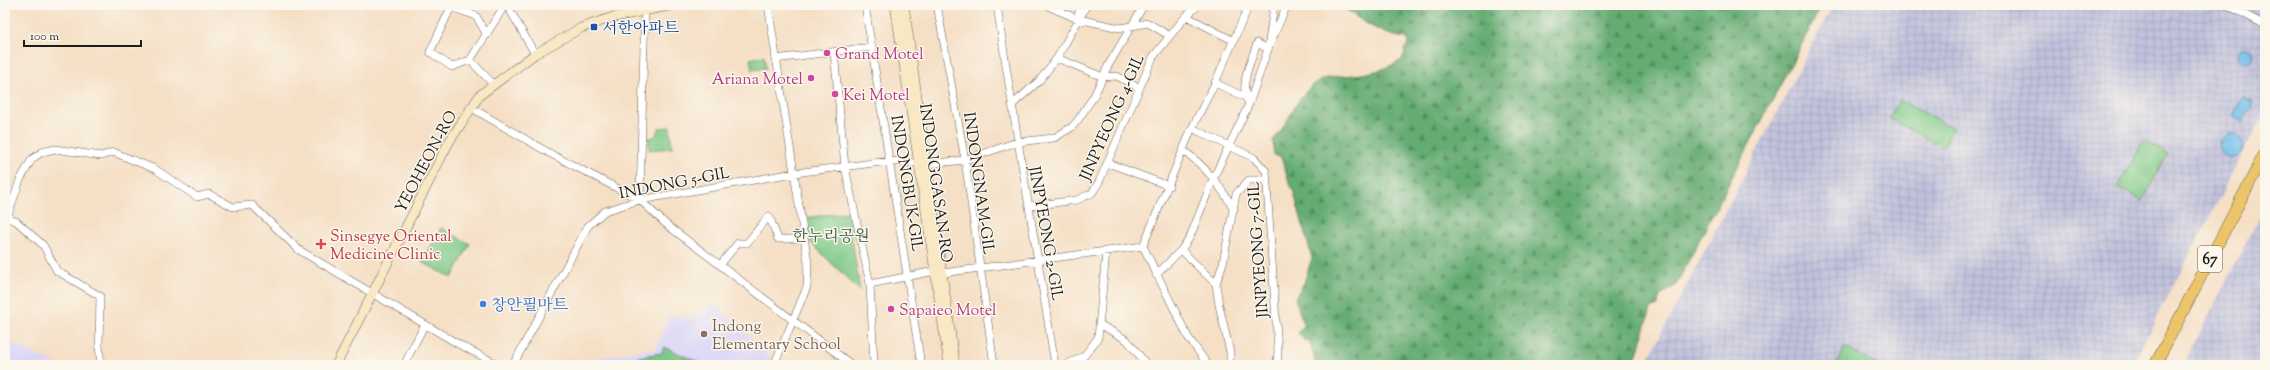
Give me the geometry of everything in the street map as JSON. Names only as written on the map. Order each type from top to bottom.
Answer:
[{"type":"main road","name":"YEOHEON-RO","points":[[336,365],[374,293],[449,142],[470,107],[480,95],[535,54],[581,28],[645,8],[673,5]]},
{"type":"main road","name":"INDONGGASAN-RO","points":[[895,5],[923,163]]},
{"type":"main road","name":"INDONGGASAN-RO","points":[[904,5],[923,163],[939,272],[955,365]]},
{"type":"main road","name":"67","points":[[2155,365],[2265,153]]},
{"type":"main road","name":"INDONGGASAN-RO","points":[[939,272],[948,365]]},
{"type":"street","points":[[487,35],[476,16],[452,6],[430,52],[452,67],[470,60],[487,35],[506,5],[535,54]]},
{"type":"street","points":[[768,5],[775,59],[808,263],[807,287],[774,365]]},
{"type":"street","name":"INDONGBUK-GIL","points":[[865,5],[909,276],[921,365]]},
{"type":"street","name":"INDONGNAM-GIL","points":[[937,5],[965,160],[979,269],[994,365]]},
{"type":"street","name":"JINPYEONG 2-GIL","points":[[997,5],[1017,142],[1030,206],[1055,365]]},
{"type":"street","points":[[1078,19],[1080,5]]},
{"type":"street","points":[[1012,105],[1039,81],[1056,58],[1087,5]]},
{"type":"street","name":"INDONG 5-GIL","points":[[513,365],[588,226],[605,211],[640,200],[794,173],[890,161],[923,163],[965,160],[1017,142],[1054,138],[1072,127],[1094,96],[1103,77],[1144,5]]},
{"type":"street","name":"JINPYEONG 4-GIL","points":[[1030,206],[1077,200],[1092,193],[1108,163],[1153,57],[1186,16],[1199,5]]},
{"type":"street","points":[[1208,365],[1188,337],[1143,246],[1192,128],[1215,83],[1249,5]]},
{"type":"street","points":[[1268,49],[1274,5]]},
{"type":"street","points":[[1156,274],[1181,250],[1195,226],[1214,177],[1230,147],[1249,104],[1268,49],[1287,5]]},
{"type":"street","points":[[2227,5],[2265,25]]},
{"type":"street","points":[[1051,6],[1078,19],[1120,28],[1134,24],[1148,23],[1170,36]]},
{"type":"street","points":[[640,200],[645,8]]},
{"type":"street","points":[[1186,16],[1234,41]]},
{"type":"street","points":[[1249,104],[1245,97],[1245,74],[1257,43],[1268,49]]},
{"type":"street","points":[[775,59],[872,47]]},
{"type":"street","points":[[834,52],[845,167],[870,284],[874,365]]},
{"type":"street","points":[[1056,58],[1103,77],[1117,76],[1139,88]]},
{"type":"street","points":[[470,60],[493,84]]},
{"type":"street","points":[[1215,83],[1245,97]]},
{"type":"street","points":[[470,107],[551,154],[640,200],[667,226],[793,319],[852,365]]},
{"type":"street","name":"JINPYEONG 7-GIL","points":[[1192,128],[1230,147],[1246,153],[1260,162],[1266,171],[1278,351],[1276,365]]},
{"type":"street","points":[[101,365],[99,345],[100,296],[57,271],[43,245],[16,221],[7,218],[20,180],[32,159],[42,152],[56,149],[100,156],[113,152],[155,169],[197,197],[209,194],[233,207],[252,205],[299,250],[460,345],[499,365]]},
{"type":"street","points":[[1183,150],[1200,162],[1214,177],[1234,208]]},
{"type":"street","points":[[1108,163],[1168,186]]},
{"type":"street","points":[[1230,365],[1230,352],[1219,306],[1216,284],[1236,194],[1249,180],[1266,180]]},
{"type":"street","points":[[720,265],[738,243],[747,243],[769,216],[778,239],[803,238]]},
{"type":"street","points":[[870,284],[909,276],[979,269],[1143,246]]},
{"type":"street","points":[[1181,250],[1216,284]]},
{"type":"street","points":[[1066,365],[1084,356],[1098,338],[1106,252]]},
{"type":"street","points":[[404,365],[425,324]]},
{"type":"street","points":[[1100,324],[1127,340],[1147,365]]},
{"type":"shaded area","points":[[1833,5],[2265,5],[2265,111],[2132,365],[1645,365]]},
{"type":"shaded area","points":[[2265,206],[2265,365],[2183,365]]},
{"type":"shaded area","name":"Indong Elementary School","points":[[714,303],[771,358],[768,365],[586,365],[589,359],[656,349],[670,314],[690,319]]},
{"type":"shaded area","points":[[5,338],[25,350],[60,365],[5,365]]},
{"type":"green space","points":[[1340,5],[1822,5],[1676,285],[1660,296],[1658,306],[1651,309],[1637,354],[1630,365],[1316,365],[1309,340],[1305,341],[1298,333],[1304,326],[1295,298],[1304,283],[1312,258],[1294,193],[1281,157],[1274,155],[1273,140],[1302,97],[1320,80],[1330,77],[1365,74],[1388,67],[1402,59],[1408,43],[1407,38],[1398,37],[1380,31]]},
{"type":"green space","points":[[764,56],[766,68],[752,70],[750,59]]},
{"type":"green space","points":[[1899,100],[1953,128],[1943,147],[1889,118]]},
{"type":"green space","points":[[670,127],[672,148],[649,150],[648,138],[654,137],[658,133],[659,128]]},
{"type":"green space","points":[[2144,141],[2168,154],[2142,201],[2118,187]]},
{"type":"green space","name":"한누리공원","points":[[848,212],[860,291],[809,241],[805,218]]},
{"type":"green space","points":[[441,228],[470,244],[452,278],[422,262]]},
{"type":"green space","points":[[664,347],[704,365],[615,365],[617,361],[662,353]]},
{"type":"green space","points":[[1845,347],[1878,365],[1836,365]]},
{"type":"water","points":[[2246,47],[2253,52],[2254,55],[2249,62],[2246,63],[2239,58],[2238,55],[2243,48]]},
{"type":"water","points":[[2243,97],[2253,103],[2243,121],[2233,115]]},
{"type":"water","points":[[2232,134],[2241,137],[2244,146],[2241,155],[2232,158],[2223,155],[2220,146],[2223,137]]},
{"type":"place","name":"서한아파트","points":[[594,27]]},
{"type":"place","name":"Grand Motel","points":[[827,53]]},
{"type":"place","name":"Ariana Motel","points":[[811,78]]},
{"type":"place","name":"Kei Motel","points":[[835,94]]},
{"type":"place","name":"Sinsegye Oriental Medicine Clinic","points":[[321,244]]},
{"type":"place","name":"창안필마트","points":[[483,304]]},
{"type":"place","name":"Sapaieo Motel","points":[[891,309]]},
{"type":"place","name":"Indong Elementary School","points":[[704,334]]}]
